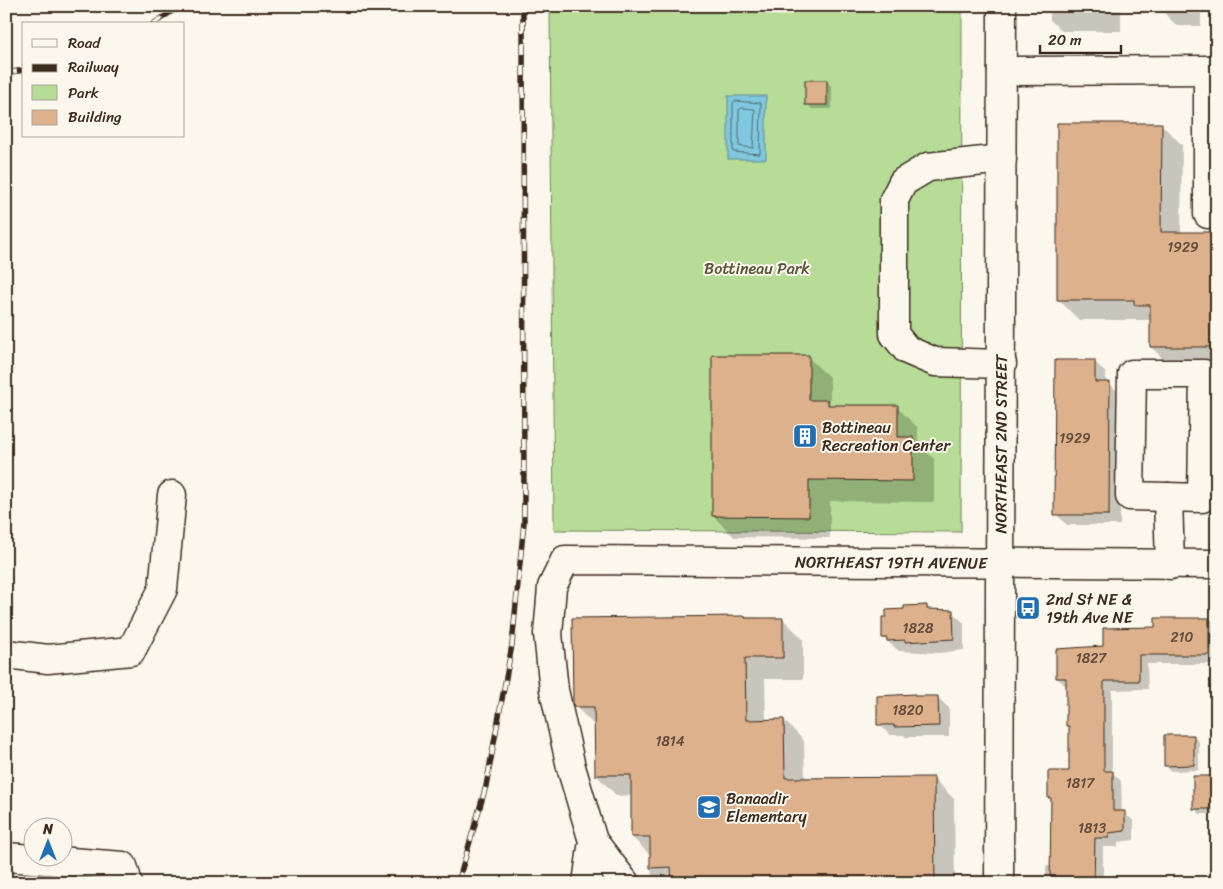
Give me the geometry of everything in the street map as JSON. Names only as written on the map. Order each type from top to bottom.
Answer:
[{"type":"street","name":"NORTHEAST 2ND STREET","points":[[999,883],[1002,6]]},
{"type":"street","points":[[1002,71],[1212,70],[1208,214]]},
{"type":"street","points":[[1002,159],[928,167],[904,182],[894,200],[894,334],[907,350],[935,362],[1002,364]]},
{"type":"street","points":[[1132,374],[1204,374],[1202,498],[1168,497],[1130,496],[1132,374]]},
{"type":"street","points":[[6,654],[48,659],[131,651],[162,589],[172,495]]},
{"type":"street","points":[[1168,497],[1170,565]]},
{"type":"street","name":"NORTHEAST 19TH AVENUE","points":[[593,841],[572,767],[554,690],[548,634],[552,587],[565,560],[1217,564]]},
{"type":"street","points":[[587,883],[593,841]]},
{"type":"street","points":[[593,841],[625,883]]},
{"type":"street","points":[[6,858],[123,866],[128,883]]},
{"type":"green space","name":"Bottineau Park","points":[[550,6],[962,6],[961,532],[554,530]]},
{"type":"water","points":[[728,96],[766,96],[766,159],[728,159]]},
{"type":"building","points":[[805,80],[827,80],[827,105],[805,105]]},
{"type":"building","points":[[1057,123],[1162,123],[1161,232],[1217,232],[1217,347],[1150,347],[1150,305],[1134,305],[1134,300],[1057,300]]},
{"type":"building","name":"Bottineau Recreation Center","points":[[712,355],[809,355],[809,400],[828,400],[828,405],[898,405],[898,437],[913,437],[913,481],[809,480],[809,517],[712,516]]},
{"type":"building","points":[[1055,360],[1095,360],[1095,382],[1110,382],[1109,515],[1054,515]]},
{"type":"building","points":[[927,605],[927,609],[953,610],[954,639],[905,642],[905,640],[887,641],[887,638],[882,638],[882,617],[886,617],[886,610],[904,609],[904,606]]},
{"type":"building","points":[[745,616],[745,618],[783,618],[783,658],[745,658],[746,720],[784,719],[785,778],[934,777],[935,883],[672,883],[671,867],[650,868],[650,837],[631,837],[631,775],[595,775],[594,707],[574,707],[573,704],[572,618]]},
{"type":"building","points":[[1155,618],[1209,618],[1209,655],[1139,655],[1139,681],[1104,681],[1104,771],[1113,771],[1113,811],[1125,811],[1125,831],[1109,833],[1109,838],[1095,838],[1094,883],[1050,883],[1051,798],[1048,798],[1048,771],[1069,771],[1069,726],[1066,726],[1066,678],[1056,678],[1056,649],[1103,646],[1103,628],[1155,627]]},
{"type":"building","points":[[915,694],[915,696],[938,696],[939,726],[894,727],[894,725],[877,725],[877,696]]},
{"type":"building","points":[[1164,735],[1194,735],[1194,765],[1164,766]]},
{"type":"building","points":[[1193,776],[1217,776],[1217,809],[1193,809]]},
{"type":"railway","points":[[156,22],[180,6]]},
{"type":"railway","points":[[458,883],[486,786],[512,645],[524,522],[523,6]]},
{"type":"railway","points":[[6,73],[22,70]]},
{"type":"place","name":"Bottineau Recreation Center","points":[[805,436]]},
{"type":"place","name":"2nd St NE & 19th Ave NE","points":[[1028,608]]},
{"type":"place","name":"Banaadir Elementary","points":[[709,807]]}]
